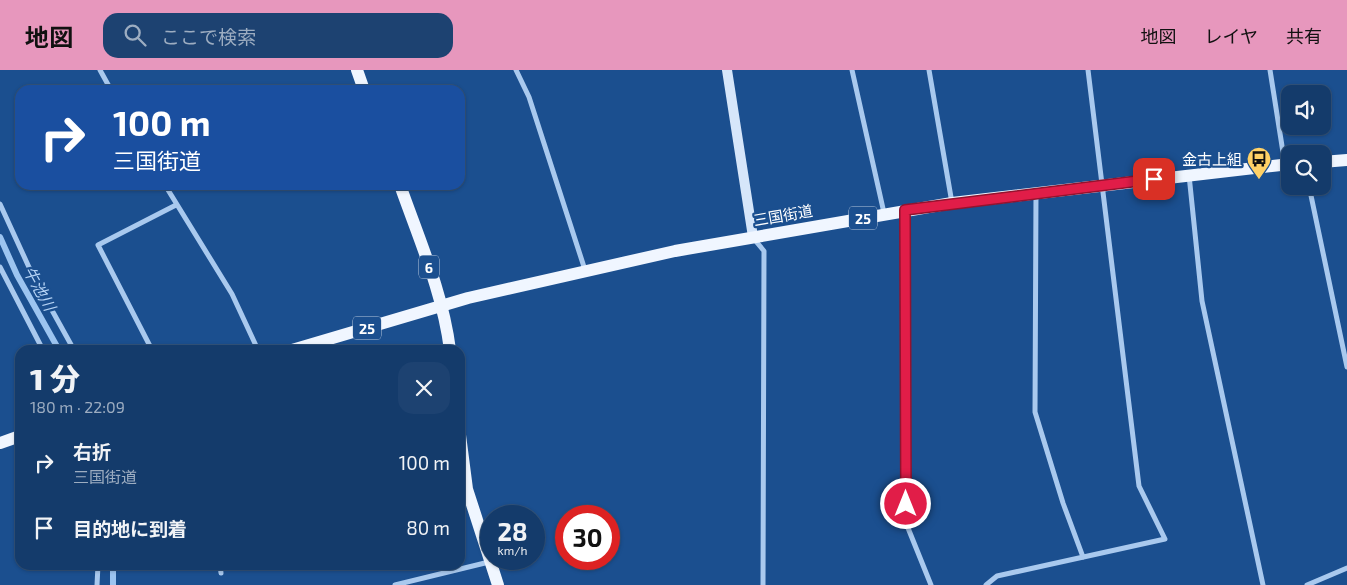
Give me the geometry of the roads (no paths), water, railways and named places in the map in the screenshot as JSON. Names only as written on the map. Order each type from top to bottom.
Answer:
[{"type":"main road","points":[[357,70],[362,85]]},
{"type":"main road","points":[[1331,161],[1347,160]]},
{"type":"main road","name":"三国街道","points":[[309,345],[442,306],[585,270],[753,237],[952,203],[1189,174],[1281,166]]},
{"type":"main road","name":"6","points":[[402,190],[442,306],[449,345]]},
{"type":"main road","points":[[0,443],[15,438]]},
{"type":"main road","points":[[465,474],[467,489],[480,530]]},
{"type":"main road","points":[[493,570],[498,585]]},
{"type":"street","points":[[100,70],[108,85]]},
{"type":"street","points":[[516,70],[529,97],[585,270]]},
{"type":"street","points":[[727,70],[753,237],[764,251],[762,585]]},
{"type":"street","points":[[852,70],[885,214]]},
{"type":"street","points":[[929,70],[952,203]]},
{"type":"street","points":[[986,585],[998,576],[1165,539],[1139,486],[1088,70]]},
{"type":"street","points":[[1270,70],[1283,145]]},
{"type":"street","points":[[1189,174],[1202,301],[1263,585]]},
{"type":"street","points":[[168,190],[232,294],[256,345]]},
{"type":"street","points":[[1036,193],[1035,412],[1063,503],[1083,557]]},
{"type":"street","points":[[1311,195],[1347,367]]},
{"type":"street","points":[[0,204],[33,276],[71,345]]},
{"type":"street","points":[[149,345],[98,246],[176,205]]},
{"type":"street","points":[[905,210],[906,523],[931,585]]},
{"type":"street","points":[[0,267],[40,345]]},
{"type":"street","points":[[465,568],[480,564]]},
{"type":"street","points":[[1308,585],[1347,568]]},
{"type":"street","points":[[97,585],[98,570]]},
{"type":"street","points":[[395,585],[457,570]]},
{"type":"waterway","name":"牛池川","points":[[0,237],[17,275],[56,345]]},
{"type":"waterway","name":"牛池川","points":[[113,570],[113,585]]},
{"type":"place","name":"金古上組","points":[[1259,180]]}]
